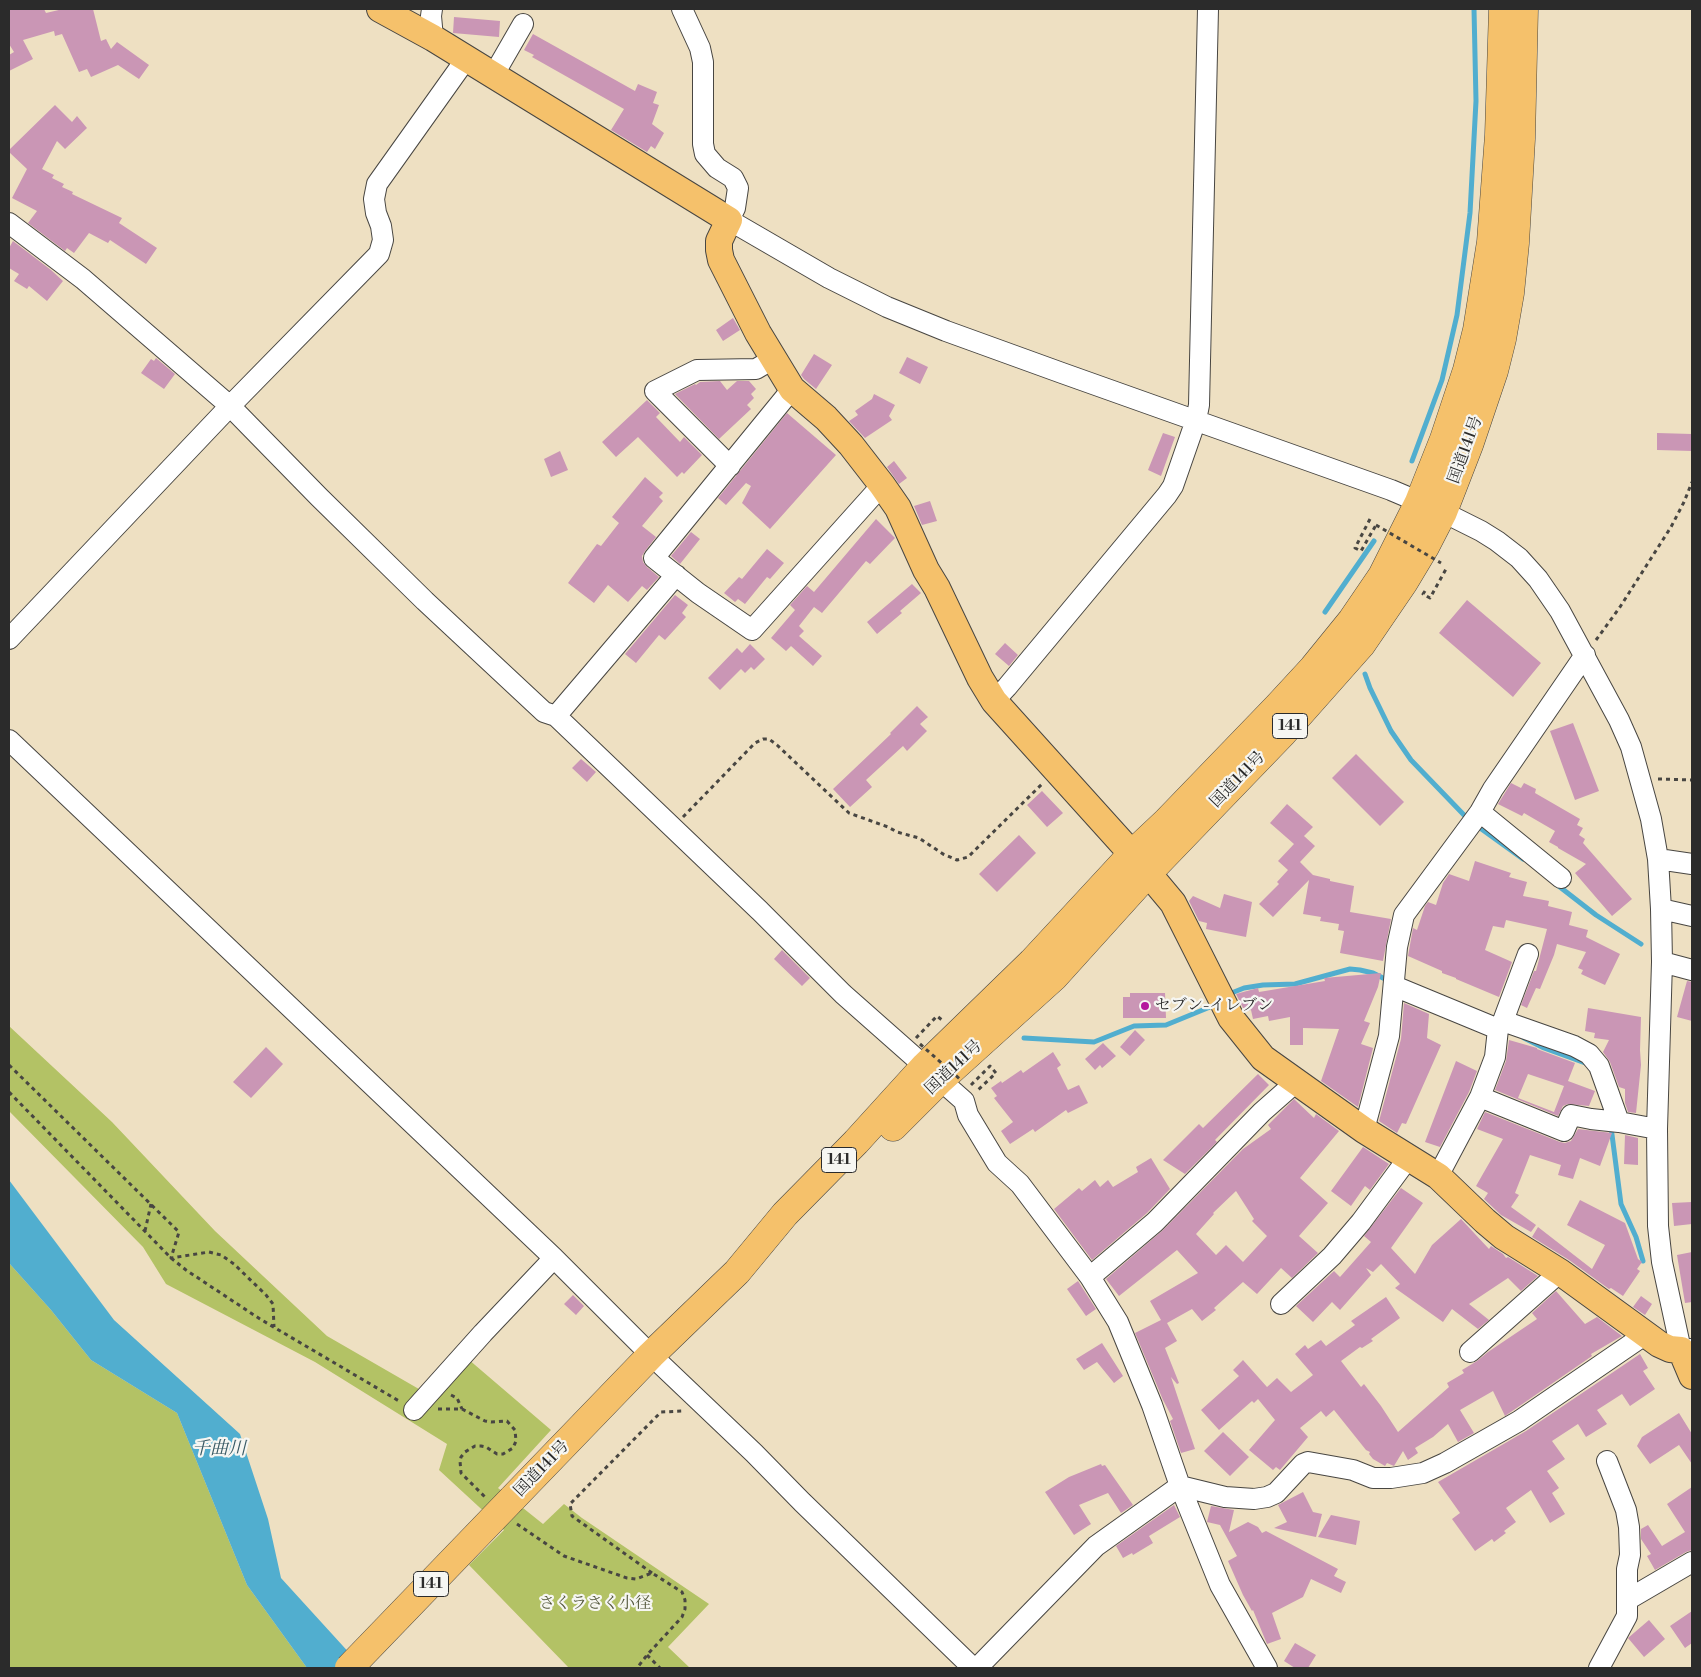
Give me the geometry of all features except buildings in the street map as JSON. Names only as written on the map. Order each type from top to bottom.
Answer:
[{"type":"highway","name":"国道141号","points":[[349,1668],[506,1508],[651,1356],[737,1272],[785,1214],[856,1142],[937,1068],[1032,962],[1283,733],[1361,646],[1404,582],[1431,507],[1450,422],[1467,370],[1479,321],[1491,242],[1500,135],[1503,9]]},
{"type":"highway","name":"国道141号","points":[[1140,864],[1166,822],[1277,707],[1352,620],[1431,507],[1469,444],[1494,371],[1510,293],[1521,139],[1524,9]]},
{"type":"main road","points":[[380,9],[433,38],[729,220],[720,241],[721,260],[754,325],[792,389],[826,418],[851,445],[882,484],[898,508],[926,570],[938,588],[980,678],[994,701],[1173,903],[1231,1018],[1264,1058],[1364,1130],[1438,1176],[1504,1237],[1560,1272],[1659,1344],[1670,1349],[1687,1349],[1692,1376]]},
{"type":"street","points":[[432,9],[433,38]]},
{"type":"street","points":[[682,9],[700,48],[704,62],[703,144],[706,154],[717,168],[734,178],[738,188],[735,208],[729,220],[830,278],[887,307],[973,341],[1391,490],[1431,507],[1481,530],[1497,540],[1538,579],[1560,611],[1619,720],[1631,747],[1652,819],[1658,859],[1662,962],[1657,1129],[1658,1226],[1662,1262],[1687,1349]]},
{"type":"street","points":[[994,701],[1167,495],[1173,486],[1196,420],[1199,405],[1208,9]]},
{"type":"street","points":[[493,76],[523,24]]},
{"type":"street","points":[[9,639],[230,406],[380,254],[383,240],[374,199],[377,184],[466,59]]},
{"type":"street","points":[[9,224],[84,279],[230,406],[319,497],[426,601],[544,712],[556,716],[760,911],[843,994],[937,1068],[964,1101],[968,1115],[997,1163],[1020,1184],[1090,1277],[1118,1322],[1152,1405],[1180,1486],[1220,1584],[1267,1668]]},
{"type":"street","points":[[730,466],[655,391],[697,370],[756,369],[773,359]]},
{"type":"street","points":[[792,389],[654,558],[752,630],[882,484]]},
{"type":"street","points":[[556,716],[676,575]]},
{"type":"street","points":[[1364,1130],[1390,1036],[1397,947],[1404,915],[1480,812],[1493,789],[1585,655]]},
{"type":"street","points":[[9,740],[554,1258],[651,1356],[754,1453],[973,1668],[1096,1546],[1180,1486],[1225,1497],[1254,1499],[1266,1497],[1276,1493],[1303,1464],[1308,1462],[1353,1470],[1374,1478],[1391,1478],[1422,1473],[1445,1463],[1519,1421],[1646,1334]]},
{"type":"street","points":[[1480,812],[1561,878]]},
{"type":"street","points":[[1658,859],[1692,864]]},
{"type":"street","points":[[1661,909],[1692,916]]},
{"type":"street","points":[[1438,1176],[1480,1097],[1495,1057],[1501,1025],[1528,954]]},
{"type":"street","points":[[1662,962],[1692,970]]},
{"type":"street","points":[[1394,986],[1501,1025],[1574,1046],[1590,1054],[1599,1066],[1614,1122]]},
{"type":"street","points":[[1090,1277],[1155,1222],[1262,1112],[1296,1082]]},
{"type":"street","points":[[1480,1097],[1564,1131],[1571,1115],[1657,1129]]},
{"type":"street","points":[[1281,1304],[1332,1256],[1361,1222],[1409,1157]]},
{"type":"street","points":[[414,1410],[554,1258]]},
{"type":"street","points":[[1470,1352],[1560,1272]]},
{"type":"street","points":[[1599,1668],[1627,1616],[1627,1569],[1630,1555],[1626,1510],[1607,1461]]},
{"type":"street","points":[[1627,1600],[1692,1562]]},
{"type":"path","points":[[1585,655],[1620,606],[1671,527],[1692,482]]},
{"type":"path","points":[[1370,520],[1355,548],[1361,551],[1376,525],[1441,563],[1437,571]]},
{"type":"path","points":[[1428,586],[1423,594],[1430,598],[1446,569]]},
{"type":"path","points":[[673,828],[754,743],[763,739],[769,739],[777,745],[849,813],[897,832],[919,838],[942,854],[957,860],[968,857],[1055,770]]},
{"type":"path","points":[[1641,779],[1692,780]]},
{"type":"path","points":[[914,1040],[937,1016],[942,1020],[937,1026]]},
{"type":"path","points":[[926,1038],[937,1068]]},
{"type":"path","points":[[9,1065],[179,1232],[171,1258]]},
{"type":"path","points":[[970,1087],[990,1066],[996,1072],[975,1093]]},
{"type":"path","points":[[9,1092],[171,1258],[221,1294],[414,1410],[462,1409],[486,1421],[507,1421],[512,1425],[516,1435],[516,1442],[513,1448],[503,1454],[497,1454],[486,1447],[475,1446],[465,1452],[460,1462],[461,1473],[564,1556],[627,1578],[636,1579],[652,1574]]},
{"type":"path","points":[[145,1231],[151,1204]]},
{"type":"path","points":[[171,1258],[209,1252],[221,1255],[234,1264],[266,1295],[272,1304],[274,1326]]},
{"type":"path","points":[[637,1668],[646,1655],[682,1617],[685,1609],[685,1600],[682,1592],[652,1574],[572,1516],[570,1504],[661,1412],[684,1410],[691,1417]]},
{"type":"path","points":[[646,1655],[660,1668]]},
{"type":"green space","name":"さくラさく小径","points":[[9,1026],[112,1122],[215,1231],[327,1336],[431,1396],[468,1359],[551,1430],[498,1488],[543,1524],[564,1504],[709,1604],[668,1647],[690,1668],[569,1668],[469,1565],[504,1530],[439,1470],[447,1444],[315,1362],[166,1284],[143,1247],[9,1111]]},
{"type":"green space","points":[[9,1263],[51,1310],[91,1360],[177,1413],[247,1585],[307,1668],[9,1668]]},
{"type":"water","name":"千曲川","points":[[9,1180],[114,1320],[240,1434],[268,1519],[281,1578],[363,1668],[307,1668],[247,1585],[177,1413],[91,1360],[51,1310],[9,1263]]},
{"type":"waterway","points":[[1412,461],[1442,380],[1457,315],[1470,213],[1476,101],[1474,9]]},
{"type":"waterway","points":[[1325,612],[1374,541]]},
{"type":"waterway","points":[[1365,674],[1391,731],[1411,760],[1464,815]]},
{"type":"waterway","points":[[1480,828],[1523,859]]},
{"type":"waterway","points":[[1556,884],[1596,915],[1641,944]]},
{"type":"waterway","points":[[1229,994],[1244,988],[1263,985],[1295,984],[1350,969],[1373,973],[1387,980]]},
{"type":"waterway","points":[[1024,1038],[1094,1042],[1134,1026],[1166,1025],[1210,1007]]},
{"type":"waterway","points":[[1524,1038],[1544,1048],[1588,1064]]},
{"type":"waterway","points":[[1611,1127],[1621,1204],[1636,1237],[1643,1261]]},
{"type":"place","name":"セブン-イレブン","points":[[1145,1006]]}]
